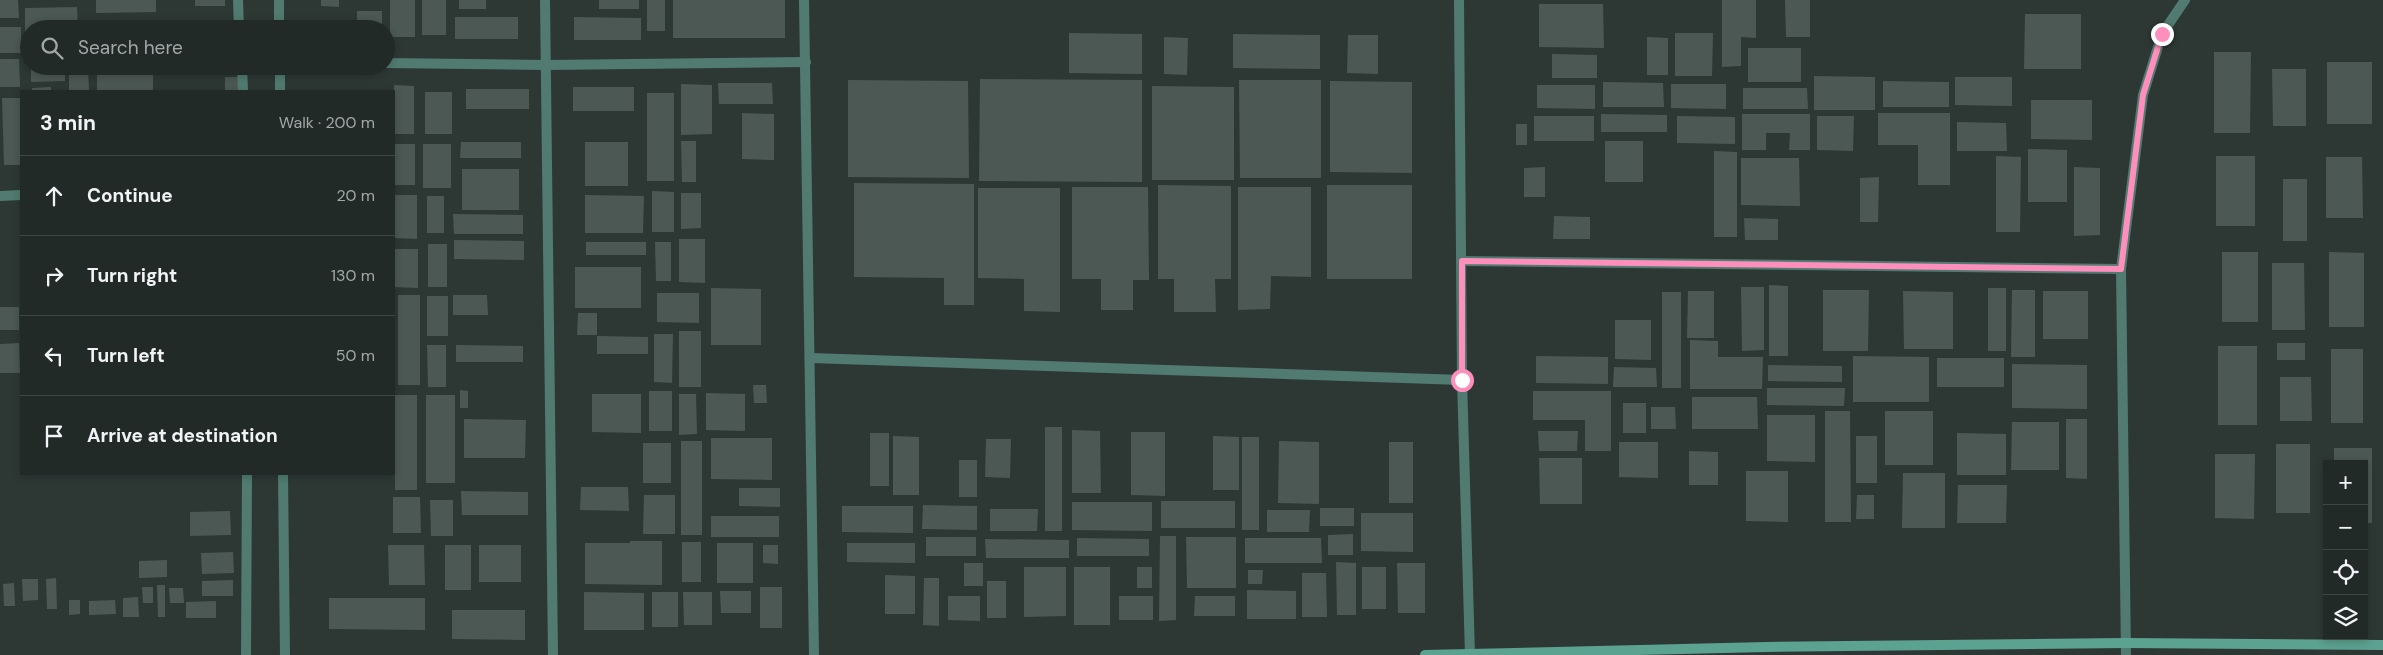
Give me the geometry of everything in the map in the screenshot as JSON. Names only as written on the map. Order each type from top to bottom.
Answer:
[{"type":"main road","points":[[1425,655],[1756,647],[2126,643],[2383,645]]},
{"type":"street","points":[[238,0],[239,20]]},
{"type":"street","points":[[279,0],[279,20]]},
{"type":"street","points":[[545,0],[553,655]]},
{"type":"street","points":[[804,0],[811,358],[814,655]]},
{"type":"street","points":[[1459,0],[1462,380],[1470,655]]},
{"type":"street","points":[[2126,655],[2121,269],[2143,95],[2162,34],[2185,0]]},
{"type":"street","points":[[395,63],[546,65],[806,62]]},
{"type":"street","points":[[242,75],[243,90]]},
{"type":"street","points":[[280,75],[280,90]]},
{"type":"street","points":[[0,196],[20,195]]},
{"type":"street","points":[[1462,261],[2121,269]]},
{"type":"street","points":[[811,358],[1462,380]]},
{"type":"street","points":[[246,655],[247,475]]},
{"type":"street","points":[[283,475],[285,655]]},
{"type":"building","points":[[0,0],[18,0],[19,18],[0,18]]},
{"type":"building","points":[[96,0],[156,0],[156,12],[96,13]]},
{"type":"building","points":[[195,0],[225,0],[225,6],[195,6]]},
{"type":"building","points":[[321,0],[339,0],[339,7],[321,6]]},
{"type":"building","points":[[390,0],[415,0],[415,37],[395,37],[395,20],[390,20]]},
{"type":"building","points":[[422,0],[446,0],[446,35],[422,35]]},
{"type":"building","points":[[459,0],[486,0],[486,9],[459,9]]},
{"type":"building","points":[[599,0],[639,0],[639,9],[599,9]]},
{"type":"building","points":[[647,0],[665,0],[665,31],[647,31]]},
{"type":"building","points":[[673,0],[785,0],[785,38],[673,38]]},
{"type":"building","points":[[1722,0],[1756,0],[1756,38],[1741,37],[1741,66],[1722,67]]},
{"type":"building","points":[[1785,0],[1810,0],[1810,37],[1786,37]]},
{"type":"building","points":[[1539,4],[1603,4],[1604,48],[1539,47]]},
{"type":"building","points":[[77,7],[78,20],[25,20],[25,8]]},
{"type":"building","points":[[357,11],[382,11],[382,20],[357,20]]},
{"type":"building","points":[[2025,14],[2081,14],[2081,69],[2024,69]]},
{"type":"building","points":[[455,17],[518,17],[518,39],[455,39]]},
{"type":"building","points":[[574,17],[641,18],[641,40],[574,40]]},
{"type":"building","points":[[0,27],[20,27],[20,53],[0,53]]},
{"type":"building","points":[[1069,33],[1142,34],[1142,74],[1069,73]]},
{"type":"building","points":[[1675,33],[1713,33],[1712,76],[1675,76]]},
{"type":"building","points":[[1233,34],[1320,35],[1320,69],[1233,68]]},
{"type":"building","points":[[1348,35],[1378,35],[1378,74],[1347,73]]},
{"type":"building","points":[[1164,37],[1188,38],[1187,75],[1164,74]]},
{"type":"building","points":[[1647,37],[1668,38],[1668,75],[1647,75]]},
{"type":"building","points":[[1748,48],[1801,48],[1801,82],[1748,82]]},
{"type":"building","points":[[2214,52],[2251,52],[2250,133],[2214,133]]},
{"type":"building","points":[[1552,54],[1597,55],[1597,78],[1552,78]]},
{"type":"building","points":[[0,59],[19,59],[20,87],[0,87]]},
{"type":"building","points":[[2327,62],[2372,62],[2372,124],[2327,124]]},
{"type":"building","points":[[2272,69],[2306,69],[2306,126],[2273,126]]},
{"type":"building","points":[[31,75],[65,75],[65,81],[31,82]]},
{"type":"building","points":[[69,75],[88,75],[89,90],[69,90]]},
{"type":"building","points":[[97,75],[153,75],[153,90],[97,90]]},
{"type":"building","points":[[1814,76],[1875,77],[1875,110],[1814,110]]},
{"type":"building","points":[[225,77],[239,77],[239,90],[225,90]]},
{"type":"building","points":[[1955,77],[2012,77],[2012,106],[1955,105]]},
{"type":"building","points":[[980,79],[1142,80],[1142,182],[979,181]]},
{"type":"building","points":[[848,80],[968,81],[969,178],[848,177]]},
{"type":"building","points":[[1239,80],[1321,80],[1321,178],[1240,178]]},
{"type":"building","points":[[1330,81],[1412,82],[1412,173],[1330,172]]},
{"type":"building","points":[[1883,81],[1949,82],[1949,107],[1883,107]]},
{"type":"building","points":[[1603,82],[1663,83],[1664,107],[1603,107]]},
{"type":"building","points":[[718,83],[772,83],[773,104],[719,104]]},
{"type":"building","points":[[681,84],[712,85],[712,134],[681,135]]},
{"type":"building","points":[[1671,84],[1726,84],[1726,109],[1671,108]]},
{"type":"building","points":[[394,85],[414,86],[414,134],[395,134]]},
{"type":"building","points":[[1537,85],[1595,85],[1595,109],[1537,108]]},
{"type":"building","points":[[1152,86],[1234,87],[1234,180],[1152,180]]},
{"type":"building","points":[[51,87],[51,90],[32,90],[32,88]]},
{"type":"building","points":[[573,87],[634,87],[634,111],[573,111]]},
{"type":"building","points":[[1743,88],[1807,88],[1808,109],[1743,109]]},
{"type":"building","points":[[466,89],[529,89],[529,109],[466,109]]},
{"type":"building","points":[[425,92],[452,92],[452,134],[425,134]]},
{"type":"building","points":[[647,93],[674,93],[674,181],[647,181]]},
{"type":"building","points":[[2,98],[20,98],[20,165],[4,165]]},
{"type":"building","points":[[2031,100],[2092,100],[2092,140],[2031,139]]},
{"type":"building","points":[[742,113],[774,114],[774,160],[742,159]]},
{"type":"building","points":[[1878,113],[1950,113],[1950,185],[1918,185],[1918,145],[1878,145]]},
{"type":"building","points":[[1601,114],[1667,115],[1667,132],[1601,132]]},
{"type":"building","points":[[1742,114],[1810,114],[1810,150],[1789,150],[1790,133],[1766,133],[1766,150],[1742,150]]},
{"type":"building","points":[[1534,116],[1594,116],[1594,141],[1534,141]]},
{"type":"building","points":[[1677,116],[1735,117],[1735,144],[1677,143]]},
{"type":"building","points":[[1817,116],[1854,116],[1853,151],[1817,150]]},
{"type":"building","points":[[1957,122],[2006,123],[2007,151],[1957,151]]},
{"type":"building","points":[[1516,124],[1527,124],[1527,145],[1516,145]]},
{"type":"building","points":[[681,141],[696,141],[696,182],[682,182]]},
{"type":"building","points":[[1605,141],[1643,141],[1643,182],[1605,182]]},
{"type":"building","points":[[461,142],[521,142],[521,158],[460,158]]},
{"type":"building","points":[[585,142],[628,142],[628,186],[585,186]]},
{"type":"building","points":[[395,144],[415,144],[415,185],[395,185]]},
{"type":"building","points":[[423,144],[451,144],[451,188],[423,188]]},
{"type":"building","points":[[2028,149],[2067,150],[2067,202],[2028,202]]},
{"type":"building","points":[[1714,151],[1737,152],[1737,237],[1714,237]]},
{"type":"building","points":[[1996,156],[2021,157],[2020,232],[1996,232]]},
{"type":"building","points":[[2216,156],[2255,156],[2255,226],[2216,226]]},
{"type":"building","points":[[2326,157],[2362,157],[2363,218],[2326,218]]},
{"type":"building","points":[[1741,158],[1799,158],[1800,206],[1741,205]]},
{"type":"building","points":[[1545,167],[1545,197],[1524,197],[1524,168]]},
{"type":"building","points":[[2074,167],[2100,168],[2100,235],[2074,236]]},
{"type":"building","points":[[462,169],[519,169],[519,210],[462,210]]},
{"type":"building","points":[[1879,177],[1878,222],[1860,222],[1860,178]]},
{"type":"building","points":[[2283,179],[2307,179],[2307,241],[2283,241]]},
{"type":"building","points":[[854,183],[974,184],[974,305],[944,305],[944,278],[854,277]]},
{"type":"building","points":[[1158,185],[1231,186],[1231,279],[1215,279],[1216,312],[1174,312],[1174,279],[1158,279]]},
{"type":"building","points":[[1327,185],[1412,185],[1412,279],[1327,279]]},
{"type":"building","points":[[1072,187],[1148,187],[1149,280],[1133,280],[1133,310],[1101,310],[1101,279],[1072,279]]},
{"type":"building","points":[[1238,187],[1311,187],[1311,277],[1271,276],[1270,309],[1238,310]]},
{"type":"building","points":[[978,188],[1060,188],[1060,312],[1024,311],[1024,279],[978,278]]},
{"type":"building","points":[[652,191],[674,192],[674,232],[652,232]]},
{"type":"building","points":[[681,193],[701,193],[701,228],[681,229]]},
{"type":"building","points":[[395,195],[417,195],[417,239],[395,238]]},
{"type":"building","points":[[585,195],[644,196],[643,233],[585,233]]},
{"type":"building","points":[[427,196],[444,196],[444,233],[427,233]]},
{"type":"building","points":[[453,214],[523,215],[523,234],[454,234]]},
{"type":"building","points":[[1554,216],[1590,217],[1590,239],[1553,239]]},
{"type":"building","points":[[1744,218],[1778,219],[1778,240],[1745,240]]},
{"type":"building","points":[[679,239],[705,239],[705,283],[679,282]]},
{"type":"building","points":[[454,240],[524,241],[524,260],[454,259]]},
{"type":"building","points":[[586,242],[646,242],[646,255],[586,255]]},
{"type":"building","points":[[655,242],[671,242],[671,281],[656,281]]},
{"type":"building","points":[[428,244],[447,244],[447,287],[428,287]]},
{"type":"building","points":[[395,249],[418,249],[418,288],[395,287]]},
{"type":"building","points":[[2222,252],[2258,252],[2258,322],[2222,322]]},
{"type":"building","points":[[2329,252],[2364,253],[2364,327],[2329,327]]},
{"type":"building","points":[[2272,263],[2304,263],[2305,330],[2272,330]]},
{"type":"building","points":[[575,267],[641,267],[641,308],[575,308]]},
{"type":"building","points":[[1769,285],[1788,286],[1788,356],[1769,356]]},
{"type":"building","points":[[1741,287],[1764,287],[1764,350],[1742,351]]},
{"type":"building","points":[[711,288],[761,289],[761,345],[711,345]]},
{"type":"building","points":[[1988,288],[2006,288],[2006,351],[1988,351]]},
{"type":"building","points":[[1823,290],[1869,290],[1868,351],[1823,351]]},
{"type":"building","points":[[2012,290],[2035,290],[2035,357],[2011,357]]},
{"type":"building","points":[[1688,291],[1714,291],[1714,338],[1687,338]]},
{"type":"building","points":[[1903,291],[1953,292],[1953,349],[1904,349]]},
{"type":"building","points":[[2043,291],[2088,291],[2088,339],[2043,339]]},
{"type":"building","points":[[1662,292],[1681,292],[1681,388],[1662,388]]},
{"type":"building","points":[[657,293],[699,293],[699,323],[657,322]]},
{"type":"building","points":[[398,295],[420,295],[420,385],[398,385]]},
{"type":"building","points":[[453,295],[487,295],[488,315],[453,315]]},
{"type":"building","points":[[427,296],[448,296],[448,336],[427,336]]},
{"type":"building","points":[[0,307],[19,307],[19,330],[0,330]]},
{"type":"building","points":[[578,313],[597,313],[597,335],[577,335]]},
{"type":"building","points":[[1615,320],[1651,320],[1651,360],[1615,359]]},
{"type":"building","points":[[679,331],[701,331],[701,387],[679,387]]},
{"type":"building","points":[[654,334],[673,334],[672,383],[654,382]]},
{"type":"building","points":[[597,336],[648,337],[648,354],[597,354]]},
{"type":"building","points":[[1690,340],[1718,341],[1718,357],[1763,357],[1762,389],[1690,389]]},
{"type":"building","points":[[19,343],[20,373],[0,373],[0,344]]},
{"type":"building","points":[[2277,343],[2305,343],[2305,360],[2277,360]]},
{"type":"building","points":[[427,345],[446,345],[446,387],[428,387]]},
{"type":"building","points":[[456,345],[523,346],[523,362],[456,362]]},
{"type":"building","points":[[2218,346],[2257,346],[2257,425],[2218,425]]},
{"type":"building","points":[[2331,349],[2363,349],[2363,423],[2331,423]]},
{"type":"building","points":[[1536,356],[1608,357],[1608,384],[1536,383]]},
{"type":"building","points":[[1853,356],[1929,357],[1929,402],[1853,402]]},
{"type":"building","points":[[1937,358],[2004,358],[2004,387],[1937,387]]},
{"type":"building","points":[[2012,364],[2087,365],[2087,409],[2012,408]]},
{"type":"building","points":[[1768,365],[1842,366],[1842,382],[1768,381]]},
{"type":"building","points":[[1614,367],[1656,368],[1657,387],[1613,387]]},
{"type":"building","points":[[2280,377],[2311,377],[2312,421],[2280,421]]},
{"type":"building","points":[[753,385],[766,385],[767,403],[754,403]]},
{"type":"building","points":[[1767,388],[1845,388],[1844,406],[1767,405]]},
{"type":"building","points":[[460,390],[468,391],[468,408],[460,408]]},
{"type":"building","points":[[649,391],[672,391],[672,431],[649,431]]},
{"type":"building","points":[[1533,391],[1611,391],[1611,451],[1585,451],[1585,420],[1533,420]]},
{"type":"building","points":[[706,393],[745,394],[745,431],[706,430]]},
{"type":"building","points":[[592,394],[641,394],[641,433],[592,432]]},
{"type":"building","points":[[679,394],[696,394],[697,434],[679,435]]},
{"type":"building","points":[[395,395],[417,395],[417,490],[395,490]]},
{"type":"building","points":[[426,395],[455,395],[455,483],[426,483]]},
{"type":"building","points":[[1692,397],[1757,397],[1758,429],[1692,429]]},
{"type":"building","points":[[1623,403],[1646,403],[1646,433],[1623,433]]},
{"type":"building","points":[[1651,407],[1675,407],[1676,429],[1651,429]]},
{"type":"building","points":[[1825,411],[1850,411],[1851,522],[1825,522]]},
{"type":"building","points":[[1885,411],[1933,411],[1933,465],[1885,465]]},
{"type":"building","points":[[1767,415],[1815,415],[1815,462],[1767,461]]},
{"type":"building","points":[[464,419],[526,420],[525,458],[464,458]]},
{"type":"building","points":[[2066,419],[2087,419],[2087,479],[2066,478]]},
{"type":"building","points":[[2012,422],[2059,422],[2059,470],[2011,470]]},
{"type":"building","points":[[1045,427],[1062,427],[1062,531],[1045,531]]},
{"type":"building","points":[[1072,430],[1100,431],[1101,493],[1072,493]]},
{"type":"building","points":[[1538,431],[1578,431],[1577,451],[1539,451]]},
{"type":"building","points":[[1131,432],[1165,432],[1165,496],[1131,495]]},
{"type":"building","points":[[870,433],[889,433],[889,486],[870,486]]},
{"type":"building","points":[[1957,433],[2006,434],[2006,475],[1957,475]]},
{"type":"building","points":[[893,436],[919,437],[919,495],[893,495]]},
{"type":"building","points":[[1213,436],[1239,437],[1239,490],[1213,490]]},
{"type":"building","points":[[1856,436],[1877,436],[1877,483],[1856,483]]},
{"type":"building","points":[[1242,437],[1259,437],[1259,530],[1242,530]]},
{"type":"building","points":[[711,438],[772,438],[772,480],[711,479]]},
{"type":"building","points":[[986,439],[1011,439],[1010,478],[985,477]]},
{"type":"building","points":[[681,441],[702,441],[702,535],[681,535]]},
{"type":"building","points":[[1279,441],[1319,442],[1319,504],[1278,503]]},
{"type":"building","points":[[1389,442],[1413,442],[1413,503],[1389,503]]},
{"type":"building","points":[[1619,442],[1658,442],[1658,478],[1619,477]]},
{"type":"building","points":[[643,443],[671,443],[671,483],[643,483]]},
{"type":"building","points":[[2276,444],[2310,444],[2310,513],[2276,513]]},
{"type":"building","points":[[2334,448],[2372,448],[2372,523],[2368,523],[2368,460],[2334,460]]},
{"type":"building","points":[[1689,451],[1718,452],[1718,485],[1689,485]]},
{"type":"building","points":[[2215,454],[2255,454],[2254,519],[2215,518]]},
{"type":"building","points":[[1539,458],[1582,458],[1582,504],[1540,504]]},
{"type":"building","points":[[959,460],[977,460],[977,497],[959,497]]},
{"type":"building","points":[[1746,471],[1788,471],[1788,522],[1746,521]]},
{"type":"building","points":[[1903,473],[1945,473],[1945,528],[1902,528]]},
{"type":"building","points":[[1958,485],[2007,485],[2006,523],[1957,523]]},
{"type":"building","points":[[581,487],[628,487],[629,511],[580,510]]},
{"type":"building","points":[[739,488],[780,488],[780,507],[739,506]]},
{"type":"building","points":[[461,491],[528,492],[528,515],[462,515]]},
{"type":"building","points":[[644,495],[675,495],[675,534],[643,534]]},
{"type":"building","points":[[1857,495],[1874,495],[1874,519],[1856,519]]},
{"type":"building","points":[[393,497],[420,497],[421,533],[393,533]]},
{"type":"building","points":[[430,500],[453,500],[453,536],[431,536]]},
{"type":"building","points":[[1161,501],[1235,501],[1235,528],[1161,528]]},
{"type":"building","points":[[1072,502],[1152,502],[1152,531],[1072,530]]},
{"type":"building","points":[[923,505],[977,506],[977,530],[922,529]]},
{"type":"building","points":[[842,506],[913,506],[913,533],[842,532]]},
{"type":"building","points":[[1320,508],[1354,508],[1354,526],[1320,526]]},
{"type":"building","points":[[990,509],[1038,509],[1037,531],[990,531]]},
{"type":"building","points":[[1267,510],[1310,510],[1309,532],[1267,532]]},
{"type":"building","points":[[230,511],[231,535],[190,536],[190,512]]},
{"type":"building","points":[[1361,513],[1413,513],[1413,552],[1361,551]]},
{"type":"building","points":[[711,516],[779,516],[779,537],[711,537]]},
{"type":"building","points":[[1353,534],[1353,555],[1328,555],[1328,535]]},
{"type":"building","points":[[1160,536],[1176,536],[1176,620],[1159,621]]},
{"type":"building","points":[[926,537],[976,537],[976,556],[926,556]]},
{"type":"building","points":[[1186,537],[1236,537],[1236,588],[1187,588]]},
{"type":"building","points":[[1077,538],[1149,539],[1149,556],[1077,556]]},
{"type":"building","points":[[1245,538],[1321,538],[1322,563],[1245,563]]},
{"type":"building","points":[[985,539],[1069,540],[1069,558],[986,558]]},
{"type":"building","points":[[630,541],[662,541],[662,585],[585,584],[585,543],[630,543]]},
{"type":"building","points":[[682,542],[701,542],[701,582],[682,582]]},
{"type":"building","points":[[717,543],[753,543],[753,583],[717,583]]},
{"type":"building","points":[[847,543],[915,543],[915,563],[847,562]]},
{"type":"building","points":[[388,545],[424,545],[425,585],[389,585]]},
{"type":"building","points":[[445,545],[471,545],[471,590],[445,590]]},
{"type":"building","points":[[479,545],[521,545],[521,582],[479,582]]},
{"type":"building","points":[[763,545],[778,545],[778,564],[763,563]]},
{"type":"building","points":[[233,552],[234,573],[202,574],[201,553]]},
{"type":"building","points":[[167,560],[167,577],[139,578],[139,561]]},
{"type":"building","points":[[1336,562],[1356,563],[1356,615],[1337,615]]},
{"type":"building","points":[[964,563],[983,563],[983,586],[964,586]]},
{"type":"building","points":[[1397,563],[1425,563],[1425,613],[1398,613]]},
{"type":"building","points":[[1024,567],[1066,567],[1066,616],[1024,617]]},
{"type":"building","points":[[1074,567],[1110,567],[1110,625],[1074,625]]},
{"type":"building","points":[[1137,567],[1152,567],[1152,588],[1137,588]]},
{"type":"building","points":[[1362,567],[1386,567],[1386,609],[1362,609]]},
{"type":"building","points":[[1248,570],[1263,570],[1262,584],[1248,584]]},
{"type":"building","points":[[1302,573],[1326,573],[1327,617],[1302,617]]},
{"type":"building","points":[[885,575],[915,576],[915,614],[885,614]]},
{"type":"building","points":[[56,578],[57,609],[47,609],[46,579]]},
{"type":"building","points":[[924,578],[939,578],[939,626],[923,625]]},
{"type":"building","points":[[22,579],[38,579],[38,600],[23,601]]},
{"type":"building","points":[[233,580],[233,596],[202,596],[202,581]]},
{"type":"building","points":[[987,581],[1006,581],[1006,618],[987,618]]},
{"type":"building","points":[[14,583],[15,606],[4,606],[3,584]]},
{"type":"building","points":[[157,585],[165,585],[165,617],[158,617]]},
{"type":"building","points":[[142,587],[153,587],[153,603],[143,603]]},
{"type":"building","points":[[760,587],[782,587],[782,628],[760,628]]},
{"type":"building","points":[[169,588],[183,588],[184,603],[170,603]]},
{"type":"building","points":[[1247,590],[1296,591],[1296,619],[1247,619]]},
{"type":"building","points":[[720,591],[751,591],[751,613],[721,613]]},
{"type":"building","points":[[584,592],[644,593],[644,630],[584,630]]},
{"type":"building","points":[[652,592],[678,592],[678,627],[652,627]]},
{"type":"building","points":[[683,592],[712,592],[712,625],[684,625]]},
{"type":"building","points":[[948,596],[980,596],[980,621],[948,620]]},
{"type":"building","points":[[1119,596],[1153,596],[1153,620],[1119,620]]},
{"type":"building","points":[[1195,596],[1235,596],[1235,616],[1194,616]]},
{"type":"building","points":[[138,597],[139,617],[123,617],[123,598]]},
{"type":"building","points":[[329,598],[425,598],[425,630],[329,629]]},
{"type":"building","points":[[69,600],[80,600],[80,614],[69,615]]},
{"type":"building","points":[[115,600],[116,614],[89,615],[89,601]]},
{"type":"building","points":[[216,601],[216,618],[186,618],[186,602]]},
{"type":"building","points":[[452,610],[525,610],[525,640],[452,639]]},
{"type":"route","points":[[1462,380],[1462,261],[2121,269],[2143,95],[2162,34]]}]
